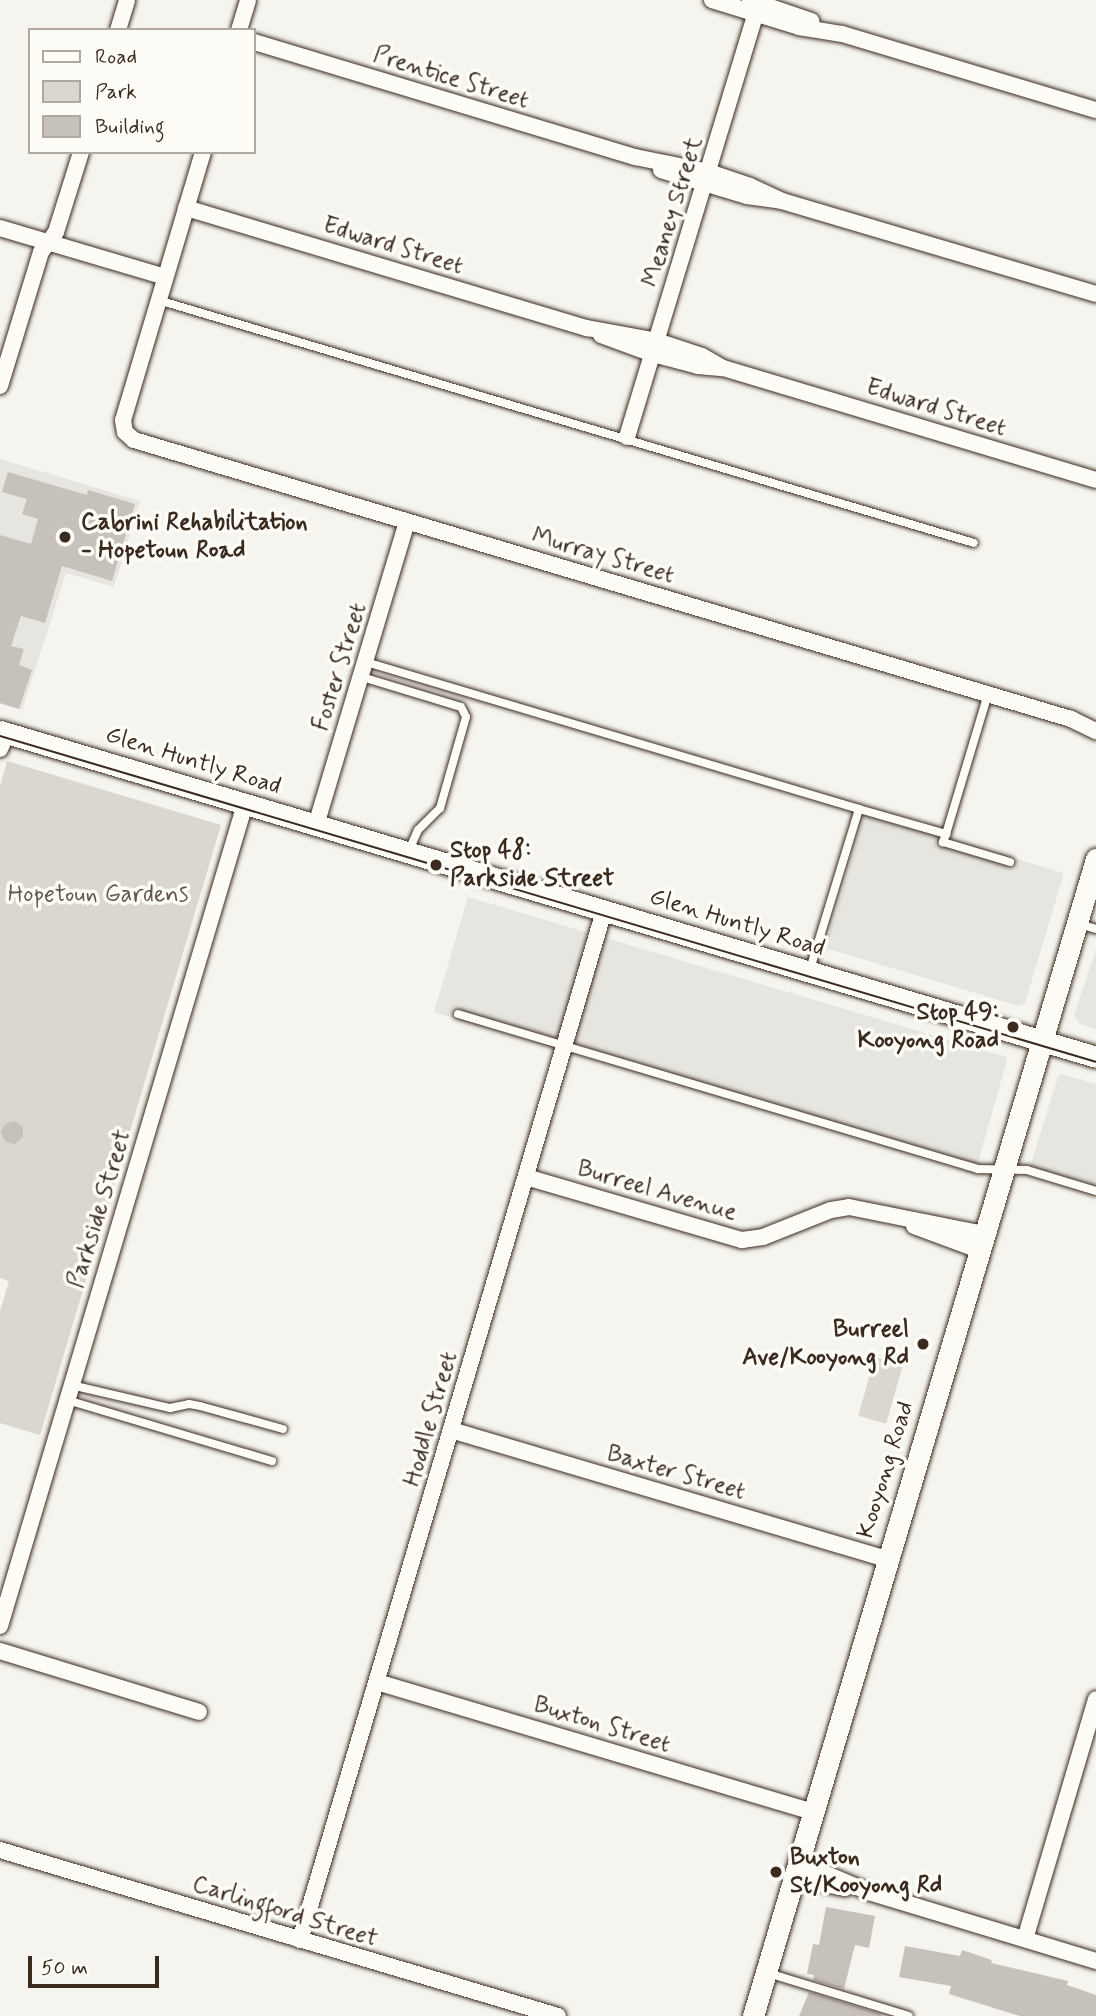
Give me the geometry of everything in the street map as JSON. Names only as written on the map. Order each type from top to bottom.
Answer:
[{"type":"street","points":[[119,28],[127,0]]},
{"type":"street","points":[[240,28],[248,0]]},
{"type":"street","points":[[712,0],[756,4],[802,16],[842,34],[1096,110]]},
{"type":"street","name":"Meaney Street","points":[[627,437],[707,179],[756,4]]},
{"type":"street","name":"Prentice Street","points":[[256,43],[1096,294]]},
{"type":"street","points":[[0,386],[41,252],[56,232],[80,154]]},
{"type":"street","points":[[158,300],[202,154]]},
{"type":"street","name":"Edward Street","points":[[186,208],[587,328],[613,341],[702,356],[723,368],[1096,480]]},
{"type":"street","points":[[0,228],[165,277]]},
{"type":"street","name":"Murray Street","points":[[158,300],[123,420],[125,432],[143,444],[988,694],[1071,719],[1096,731]]},
{"type":"street","name":"Foster Street","points":[[316,825],[407,522]]},
{"type":"street","name":"Murray Street","points":[[1071,719],[1096,722]]},
{"type":"street","name":"Glen Huntly Road","points":[[2,738],[245,804],[1096,1057]]},
{"type":"street","name":"Parkside Street","points":[[0,1626],[245,804]]},
{"type":"street","name":"Kooyong Road","points":[[754,2016],[1041,1041],[1086,926],[1096,859]]},
{"type":"street","name":"Hoddle Street","points":[[300,1940],[604,911]]},
{"type":"street","name":"Burreel Avenue","points":[[526,1177],[742,1240],[763,1237],[840,1208],[861,1209],[981,1242]]},
{"type":"street","name":"Baxter Street","points":[[452,1430],[887,1559]]},
{"type":"street","points":[[0,1651],[199,1712]]},
{"type":"street","name":"Buxton Street","points":[[377,1682],[813,1812]]},
{"type":"street","points":[[1025,1940],[1096,1699]]},
{"type":"street","name":"Carlingford Street","points":[[0,1850],[558,2016]]},
{"type":"street","points":[[796,1870],[1096,1961]]},
{"type":"lane","points":[[158,300],[627,437],[974,543]]},
{"type":"lane","points":[[364,669],[859,808],[946,835]]},
{"type":"lane","points":[[364,669],[461,707],[466,717],[440,808],[418,830],[408,853]]},
{"type":"lane","points":[[988,694],[943,842],[1010,862]]},
{"type":"lane","points":[[810,972],[859,808]]},
{"type":"lane","points":[[457,1014],[978,1169],[1027,1170],[1096,1191]]},
{"type":"lane","points":[[69,1393],[170,1408],[189,1404],[283,1429]]},
{"type":"lane","points":[[69,1393],[272,1461]]},
{"type":"lane","points":[[766,1973],[909,2016]]},
{"type":"shaded area","name":"Cabrini Rehabilitation - Hopetoun Road","points":[[0,459],[140,501],[114,587],[66,573],[22,710],[0,704]]},
{"type":"shaded area","points":[[865,814],[1064,873],[1025,1003],[1019,1006],[825,948]]},
{"type":"shaded area","points":[[468,897],[1006,1057],[975,1173],[434,1012]]},
{"type":"shaded area","points":[[1096,949],[1096,1029],[1080,1024],[1074,1015]]},
{"type":"shaded area","points":[[1061,1074],[1096,1084],[1096,1194],[1028,1174],[1058,1076]]},
{"type":"green space","name":"Hopetoun Gardens","points":[[7,761],[221,825],[40,1435],[0,1423],[0,1311],[9,1281],[0,1278],[0,786]]},
{"type":"green space","points":[[875,1357],[903,1365],[886,1424],[858,1416]]},
{"type":"building","name":"Cabrini Rehabilitation - Hopetoun Road","points":[[8,472],[87,495],[88,490],[135,504],[112,581],[62,566],[45,623],[21,616],[11,646],[24,649],[19,665],[32,670],[19,709],[0,703],[0,535],[31,544],[38,519],[22,514],[27,499],[2,492]]},
{"type":"building","points":[[14,1121],[23,1127],[23,1137],[15,1144],[6,1142],[1,1133],[5,1124]]},
{"type":"building","points":[[826,1907],[875,1916],[869,1948],[855,1945],[844,1989],[813,1980],[814,1975],[807,1974],[813,1944],[819,1945]]},
{"type":"building","points":[[905,1946],[960,1956],[962,1950],[992,1960],[991,1963],[1068,1981],[1067,1985],[1096,1995],[1096,2016],[1020,2016],[949,1994],[951,1986],[899,1977]]},
{"type":"building","points":[[809,1992],[881,2014],[881,2016],[799,2016]]},
{"type":"tram line","points":[[0,736],[1096,1062]]},
{"type":"place","name":"Cabrini Rehabilitation - Hopetoun Road","points":[[65,537]]},
{"type":"place","name":"Stop 48: Parkside Street","points":[[436,865]]},
{"type":"place","name":"Stop 49: Kooyong Road","points":[[1013,1027]]},
{"type":"place","name":"Burreel Ave/Kooyong Rd","points":[[923,1344]]},
{"type":"place","name":"Buxton St/Kooyong Rd","points":[[776,1872]]}]
